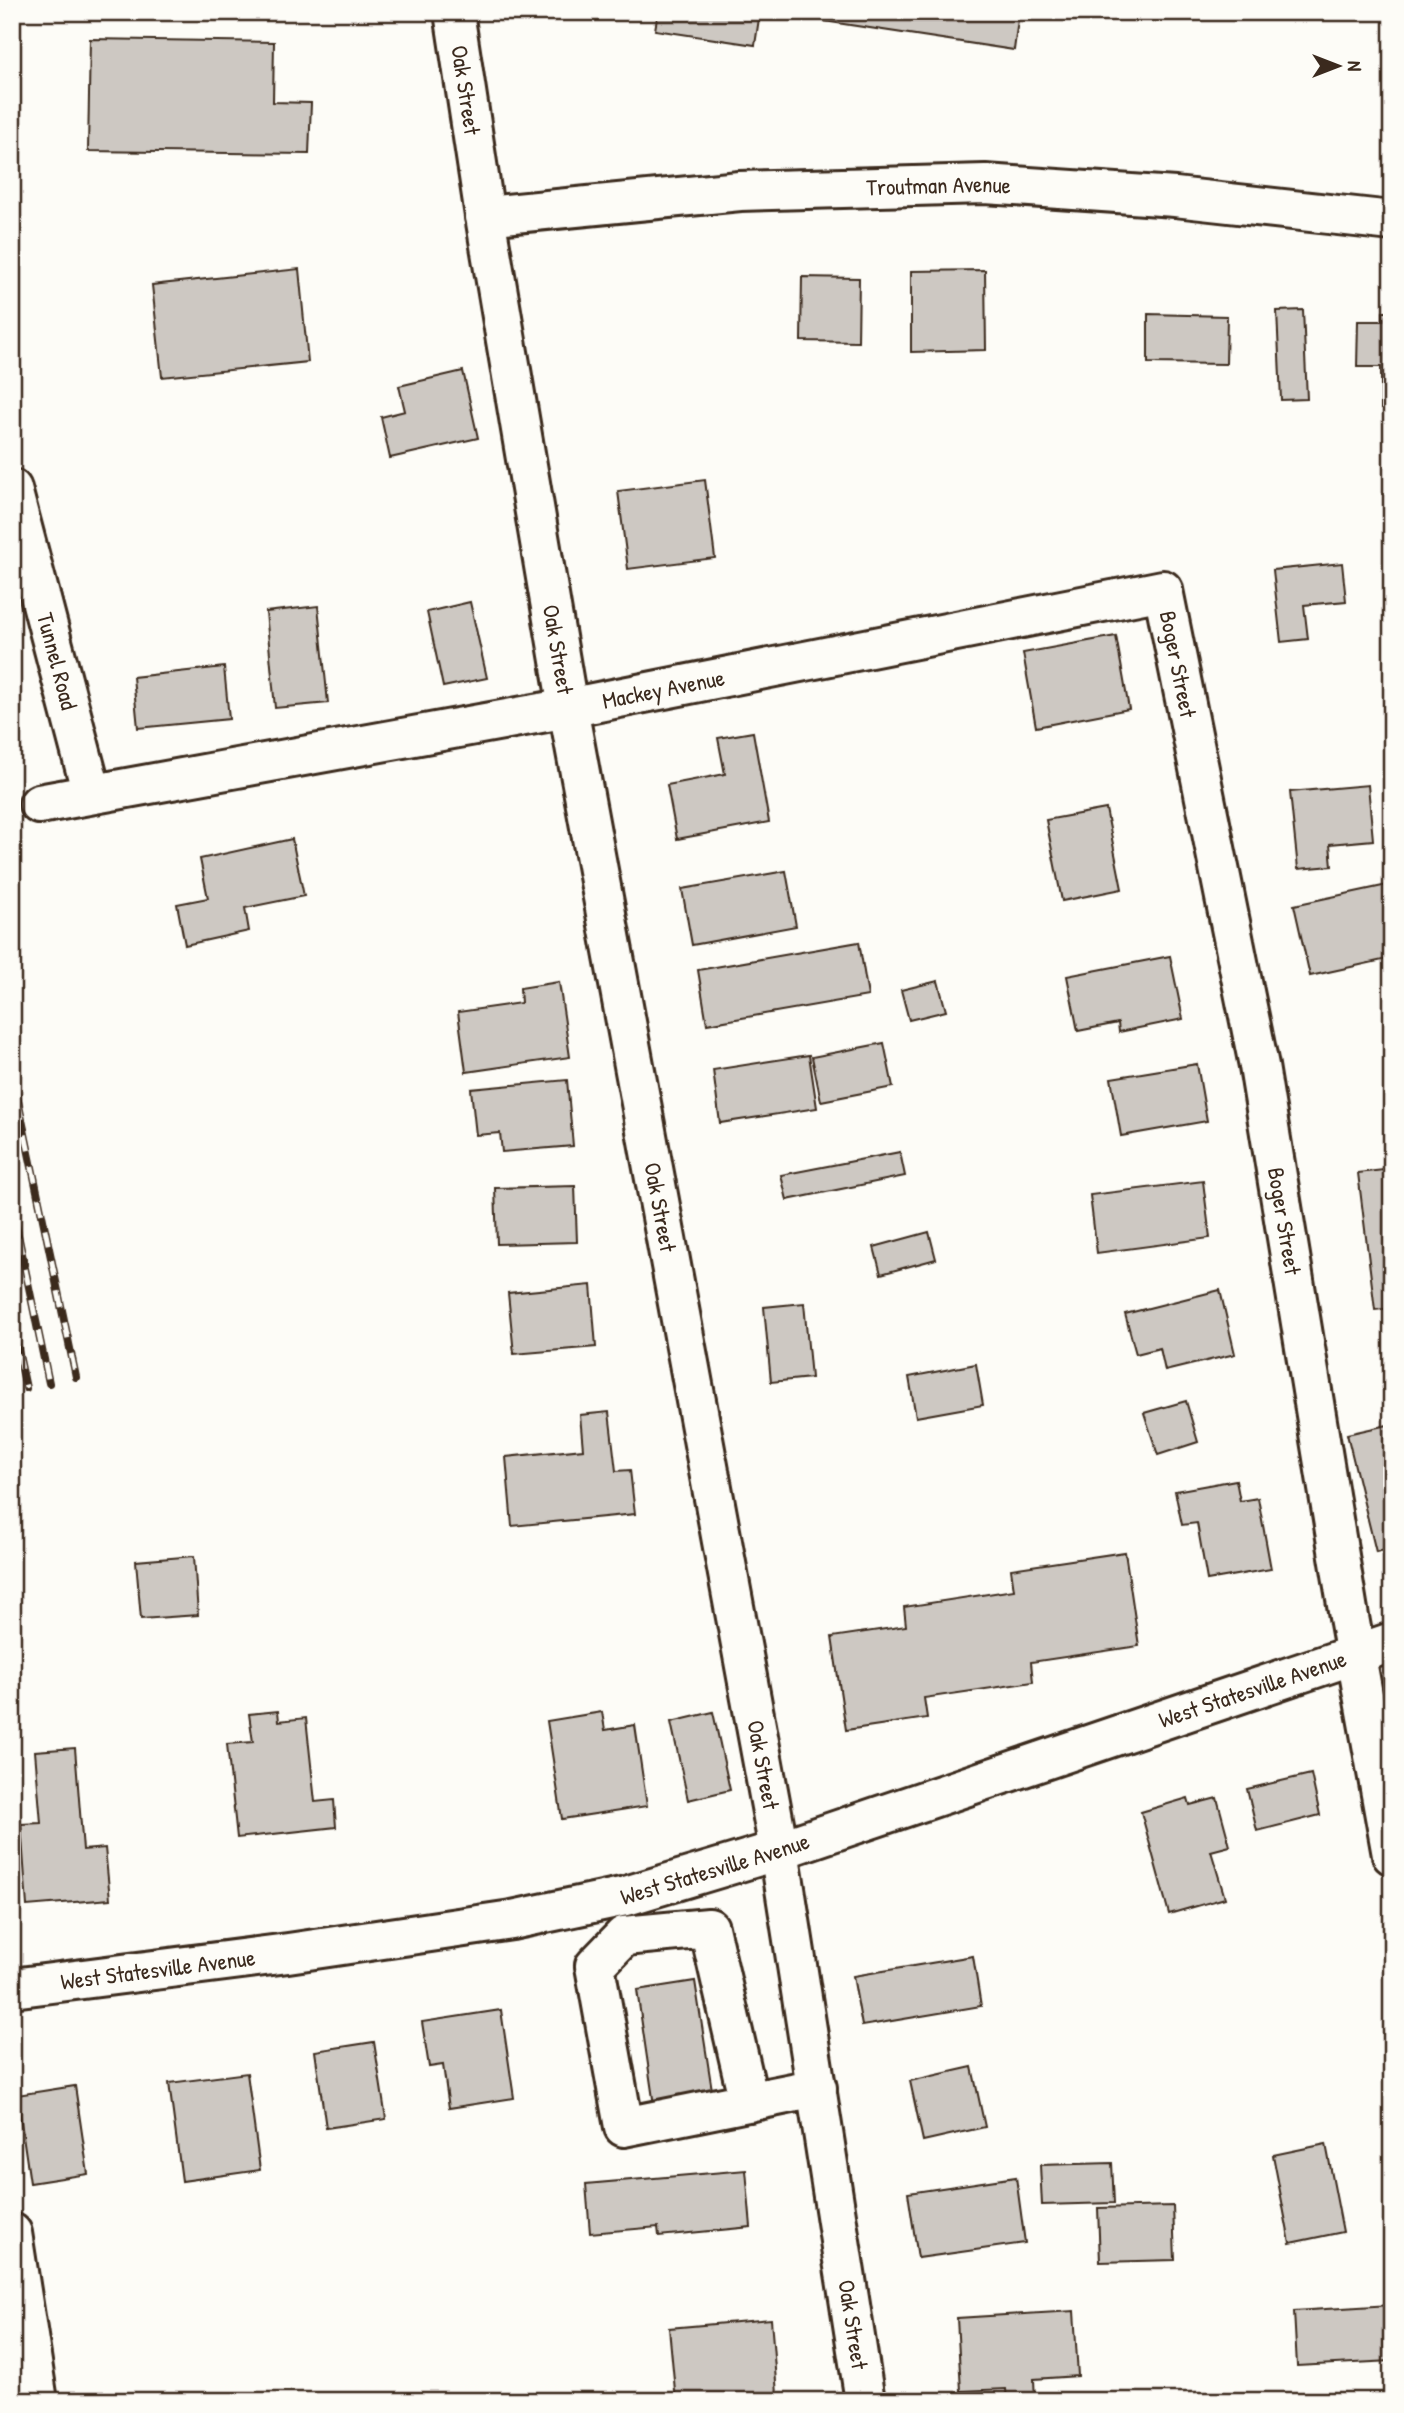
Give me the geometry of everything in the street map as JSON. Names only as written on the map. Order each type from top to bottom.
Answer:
[{"type":"street","name":"Oak Street","points":[[454,12],[485,216],[568,708],[779,1850],[865,2401]]},
{"type":"street","name":"Troutman Avenue","points":[[485,216],[740,191],[985,184],[1175,197],[1392,221]]},
{"type":"street","name":"Tunnel Road","points":[[12,489],[92,794]]},
{"type":"street","name":"Mackey Avenue","points":[[39,804],[568,708],[1163,590]]},
{"type":"street","name":"Boger Street","points":[[1163,590],[1259,1066],[1392,1855]]},
{"type":"street","name":"West Statesville Avenue","points":[[12,1988],[288,1953],[512,1920],[618,1897],[779,1850],[1392,1642]]},
{"type":"street","points":[[618,1897],[624,1936]]},
{"type":"street","points":[[748,2102],[709,1928],[624,1936],[595,1966],[624,2127],[748,2102],[817,2088]]},
{"type":"street","points":[[13,2239],[38,2401]]},
{"type":"building","points":[[658,12],[760,12],[755,45],[655,30]]},
{"type":"building","points":[[765,12],[1019,12],[1014,50]]},
{"type":"building","points":[[90,39],[274,42],[273,102],[311,103],[309,154],[88,151]]},
{"type":"building","points":[[299,269],[308,362],[162,377],[152,285]]},
{"type":"building","points":[[985,270],[986,350],[911,352],[911,271]]},
{"type":"building","points":[[802,277],[859,278],[858,342],[801,341]]},
{"type":"building","points":[[1303,310],[1307,399],[1281,400],[1277,311]]},
{"type":"building","points":[[1383,312],[1392,312],[1392,409],[1381,409],[1381,367],[1357,367],[1358,321],[1383,321]]},
{"type":"building","points":[[1148,314],[1227,316],[1226,364],[1148,363]]},
{"type":"building","points":[[463,371],[478,438],[390,458],[381,417],[405,411],[399,386]]},
{"type":"building","points":[[705,480],[715,558],[628,569],[618,491]]},
{"type":"building","points":[[1342,563],[1346,601],[1304,605],[1308,639],[1281,642],[1273,570]]},
{"type":"building","points":[[470,602],[487,678],[443,687],[427,612]]},
{"type":"building","points":[[318,606],[328,703],[275,708],[266,612]]},
{"type":"building","points":[[1116,636],[1129,709],[1036,727],[1023,653]]},
{"type":"building","points":[[224,667],[229,719],[138,728],[133,677]]},
{"type":"building","points":[[753,732],[769,822],[677,839],[667,785],[725,774],[718,738]]},
{"type":"building","points":[[1368,785],[1373,840],[1330,844],[1332,866],[1298,869],[1290,792]]},
{"type":"building","points":[[1106,809],[1122,889],[1062,901],[1046,820]]},
{"type":"building","points":[[292,839],[304,896],[245,908],[249,931],[185,945],[177,904],[208,898],[200,859]]},
{"type":"building","points":[[786,871],[796,926],[692,945],[682,889]]},
{"type":"building","points":[[1392,884],[1392,958],[1310,976],[1294,905]]},
{"type":"building","points":[[859,942],[868,996],[707,1024],[698,970]]},
{"type":"building","points":[[1170,956],[1183,1019],[1119,1032],[1118,1023],[1078,1031],[1067,976]]},
{"type":"building","points":[[938,981],[946,1011],[909,1020],[901,990]]},
{"type":"building","points":[[559,982],[570,1057],[466,1072],[458,1012],[521,1003],[520,988]]},
{"type":"building","points":[[884,1043],[893,1087],[821,1101],[812,1057]]},
{"type":"building","points":[[809,1055],[817,1108],[720,1123],[713,1070]]},
{"type":"building","points":[[1197,1064],[1207,1121],[1121,1136],[1111,1078]]},
{"type":"building","points":[[567,1080],[573,1146],[502,1152],[500,1133],[476,1135],[471,1089]]},
{"type":"building","points":[[900,1152],[905,1176],[787,1200],[781,1175]]},
{"type":"building","points":[[1392,1169],[1392,1308],[1375,1310],[1358,1173]]},
{"type":"building","points":[[1203,1181],[1210,1238],[1097,1253],[1090,1195]]},
{"type":"building","points":[[575,1186],[577,1242],[497,1244],[495,1188]]},
{"type":"building","points":[[929,1232],[936,1259],[881,1274],[874,1247]]},
{"type":"building","points":[[591,1285],[596,1347],[514,1354],[508,1293]]},
{"type":"building","points":[[1220,1290],[1235,1354],[1165,1371],[1160,1348],[1136,1354],[1125,1314]]},
{"type":"building","points":[[804,1303],[811,1378],[771,1382],[764,1307]]},
{"type":"building","points":[[976,1364],[983,1405],[916,1417],[909,1377]]},
{"type":"building","points":[[1186,1401],[1198,1442],[1158,1455],[1144,1413]]},
{"type":"building","points":[[609,1412],[616,1471],[630,1470],[635,1514],[512,1526],[506,1457],[583,1449],[580,1415]]},
{"type":"building","points":[[1392,1424],[1392,1548],[1376,1552],[1347,1434]]},
{"type":"building","points":[[1236,1480],[1240,1501],[1258,1498],[1271,1569],[1207,1580],[1197,1523],[1182,1525],[1175,1491]]},
{"type":"building","points":[[1125,1552],[1139,1646],[1031,1662],[1033,1682],[924,1698],[927,1718],[846,1730],[832,1637],[906,1626],[904,1607],[1014,1590],[1011,1569]]},
{"type":"building","points":[[194,1556],[198,1615],[141,1619],[136,1561]]},
{"type":"building","points":[[278,1711],[279,1721],[306,1718],[315,1802],[334,1800],[336,1827],[237,1838],[227,1744],[253,1742],[249,1714]]},
{"type":"building","points":[[602,1712],[605,1730],[635,1725],[647,1806],[562,1819],[547,1721]]},
{"type":"building","points":[[713,1712],[730,1790],[688,1800],[671,1722]]},
{"type":"building","points":[[75,1748],[83,1850],[105,1848],[110,1899],[27,1906],[21,1824],[41,1823],[35,1751]]},
{"type":"building","points":[[1311,1774],[1320,1815],[1257,1831],[1247,1789]]},
{"type":"building","points":[[1188,1798],[1190,1805],[1217,1798],[1230,1846],[1211,1851],[1225,1898],[1169,1914],[1141,1812]]},
{"type":"building","points":[[973,1956],[981,2006],[862,2026],[853,1976]]},
{"type":"building","points":[[695,1981],[714,2103],[655,2112],[637,1990]]},
{"type":"building","points":[[501,2010],[514,2098],[449,2108],[443,2065],[429,2067],[422,2022]]},
{"type":"building","points":[[374,2042],[386,2119],[326,2128],[315,2051]]},
{"type":"building","points":[[972,2067],[985,2127],[923,2141],[910,2081]]},
{"type":"building","points":[[247,2073],[260,2170],[182,2181],[169,2083]]},
{"type":"building","points":[[75,2086],[88,2174],[30,2183],[17,2095]]},
{"type":"building","points":[[1326,2144],[1343,2232],[1290,2243],[1273,2155]]},
{"type":"building","points":[[1112,2163],[1114,2203],[1042,2205],[1040,2165]]},
{"type":"building","points":[[746,2170],[751,2227],[659,2236],[658,2227],[590,2233],[586,2184]]},
{"type":"building","points":[[1016,2177],[1025,2243],[918,2258],[908,2193]]},
{"type":"building","points":[[1173,2206],[1175,2260],[1100,2262],[1098,2208]]},
{"type":"building","points":[[1390,2305],[1392,2361],[1297,2366],[1294,2311]]},
{"type":"building","points":[[1074,2311],[1078,2376],[1034,2379],[1035,2401],[1007,2401],[1006,2389],[961,2391],[957,2318]]},
{"type":"building","points":[[771,2319],[777,2394],[676,2401],[669,2328]]},
{"type":"railway","points":[[12,1072],[76,1377]]},
{"type":"railway","points":[[12,1206],[49,1383]]},
{"type":"railway","points":[[12,1322],[26,1388]]}]
